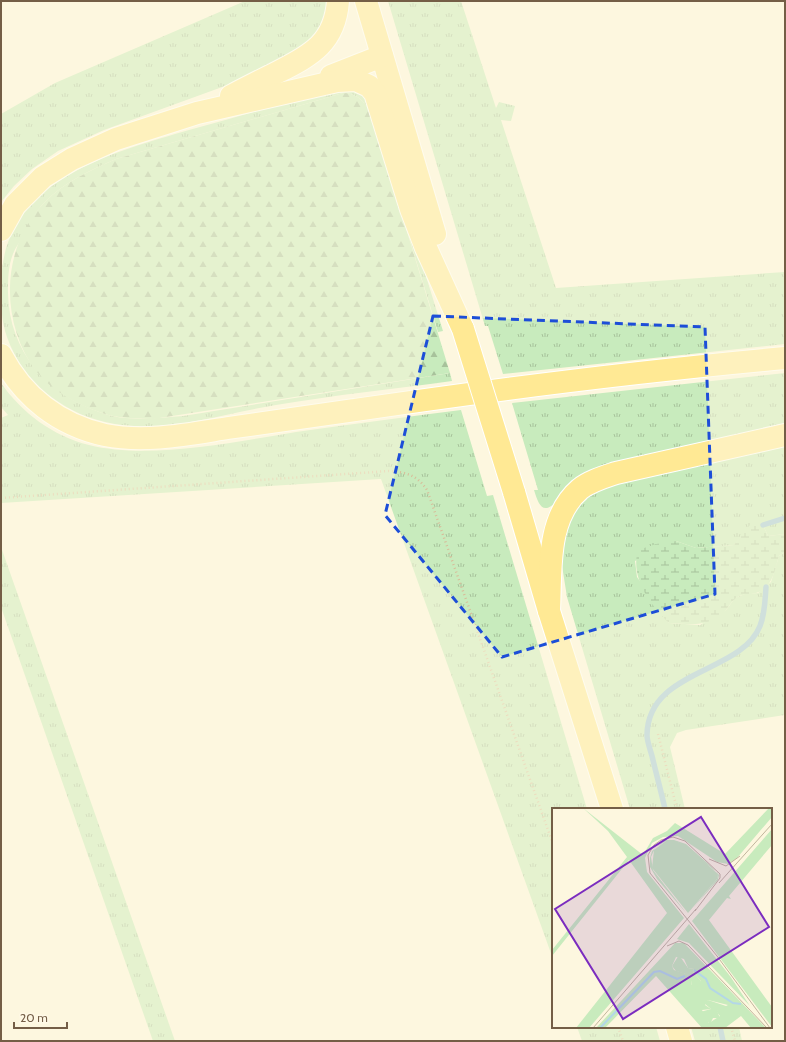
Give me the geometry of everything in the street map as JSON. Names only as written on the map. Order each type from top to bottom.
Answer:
[{"type":"main road","points":[[197,113],[304,59],[317,50],[332,28],[338,1]]},
{"type":"main road","points":[[366,1],[463,329],[514,492],[548,611],[612,808]]},
{"type":"main road","points":[[298,89],[382,56]]},
{"type":"main road","points":[[1,230],[15,205],[43,177],[66,162],[116,139],[197,113],[298,89],[353,79],[369,86],[375,93],[411,209],[426,248],[463,329]]},
{"type":"main road","points":[[1,355],[24,391],[43,407],[59,418],[78,427],[116,437],[183,435],[364,408],[548,384],[785,358]]},
{"type":"main road","points":[[548,611],[552,546],[555,531],[564,507],[580,489],[592,482],[616,473],[785,435]]},
{"type":"main road","points":[[677,1028],[681,1041]]},
{"type":"path","points":[[1,498],[389,471],[406,472],[416,478],[422,484],[429,497],[552,841]]},
{"type":"path","points":[[658,734],[677,808]]},
{"type":"path","points":[[618,1028],[623,1041]]},
{"type":"path","points":[[731,1028],[735,1041]]},
{"type":"highlighted area","points":[[433,316],[705,327],[715,594],[502,657],[385,515]]},
{"type":"green space","points":[[245,1],[331,1],[329,12],[312,42],[236,82],[104,130],[58,151],[32,169],[14,186],[1,202],[1,114],[55,83]]},
{"type":"green space","points":[[388,1],[461,1],[496,108],[499,102],[515,106],[511,121],[501,120],[556,288],[785,272],[785,344],[503,374],[488,326],[485,326]]},
{"type":"green space","points":[[355,90],[368,99],[407,215],[443,331],[438,332],[371,113],[360,98],[352,94],[343,93],[116,159],[88,172],[60,189],[44,203],[35,214],[11,259],[8,293],[10,314],[16,334],[24,352],[35,368],[49,383],[82,405],[102,413],[122,418],[142,419],[183,416],[450,373],[452,381],[298,401],[191,422],[148,426],[105,422],[73,411],[45,392],[33,380],[22,367],[7,337],[2,318],[1,286],[6,250],[19,221],[39,197],[64,178],[93,162],[157,139],[311,96],[336,91]]},
{"type":"green space","points":[[343,93],[352,94],[360,98],[371,113],[450,373],[153,419],[114,416],[93,410],[58,391],[42,378],[24,352],[16,331],[11,309],[10,286],[13,263],[19,241],[30,221],[44,203],[60,189],[78,177],[116,159]]},
{"type":"green space","points":[[785,373],[785,426],[558,500],[549,507],[542,507],[538,501],[534,490],[538,490],[512,403]]},
{"type":"green space","points":[[1,383],[9,394],[39,422],[63,436],[89,445],[138,451],[192,448],[317,429],[461,410],[487,496],[493,495],[587,808],[552,808],[552,956],[381,479],[1,503],[1,418],[8,415],[1,407]]},
{"type":"green space","points":[[785,442],[785,534],[768,536],[763,525],[743,535],[734,545],[696,548],[676,541],[635,561],[637,577],[669,623],[700,625],[726,610],[735,598],[745,594],[758,593],[771,582],[779,556],[785,552],[785,715],[686,730],[677,733],[670,747],[685,808],[630,808],[567,597],[560,553],[563,525],[594,487]]},
{"type":"green space","points":[[754,520],[763,525],[768,536],[785,534],[785,552],[779,556],[772,578],[766,588],[756,593],[739,596],[726,610],[713,620],[700,624],[669,623],[655,608],[643,590],[637,571],[636,560],[638,550],[656,544],[676,541],[696,548],[734,545]]},
{"type":"green space","points":[[1,547],[175,1041],[153,1041],[1,607]]},
{"type":"green space","points":[[577,1028],[656,1028],[660,1041],[582,1041]]},
{"type":"green space","points":[[691,1028],[739,1028],[742,1041],[695,1041]]},
{"type":"waterway","points":[[763,525],[785,518]]},
{"type":"waterway","points":[[665,808],[647,737],[651,713],[662,697],[678,684],[734,654],[750,642],[762,621],[766,587]]},
{"type":"waterway","points":[[720,1028],[723,1041]]}]
